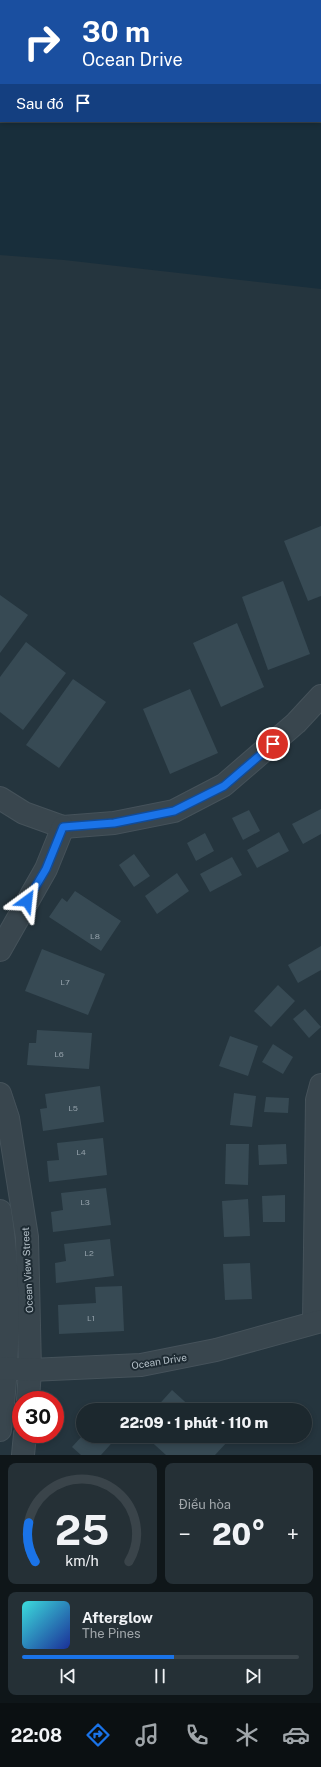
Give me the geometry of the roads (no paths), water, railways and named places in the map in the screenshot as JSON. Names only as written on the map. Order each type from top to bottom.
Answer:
[{"type":"street","points":[[0,798],[24,813],[63,827],[114,823],[174,811],[224,786],[296,723],[321,696]]},
{"type":"street","points":[[0,950],[46,869],[63,827]]},
{"type":"street","name":"Ocean Drive","points":[[3,1369],[30,1370],[141,1365],[175,1360],[317,1322],[317,1100],[321,1085]]},
{"type":"street","name":"Ocean View Street","points":[[0,1094],[8,1118],[27,1237],[30,1370],[29,1391]]},
{"type":"street","name":"Ocean View Street","points":[[0,1211],[5,1243],[3,1369],[0,1430]]},
{"type":"street","points":[[23,1455],[24,1443]]},
{"type":"water","points":[[0,122],[321,122],[321,289],[64,260],[0,255]]}]
